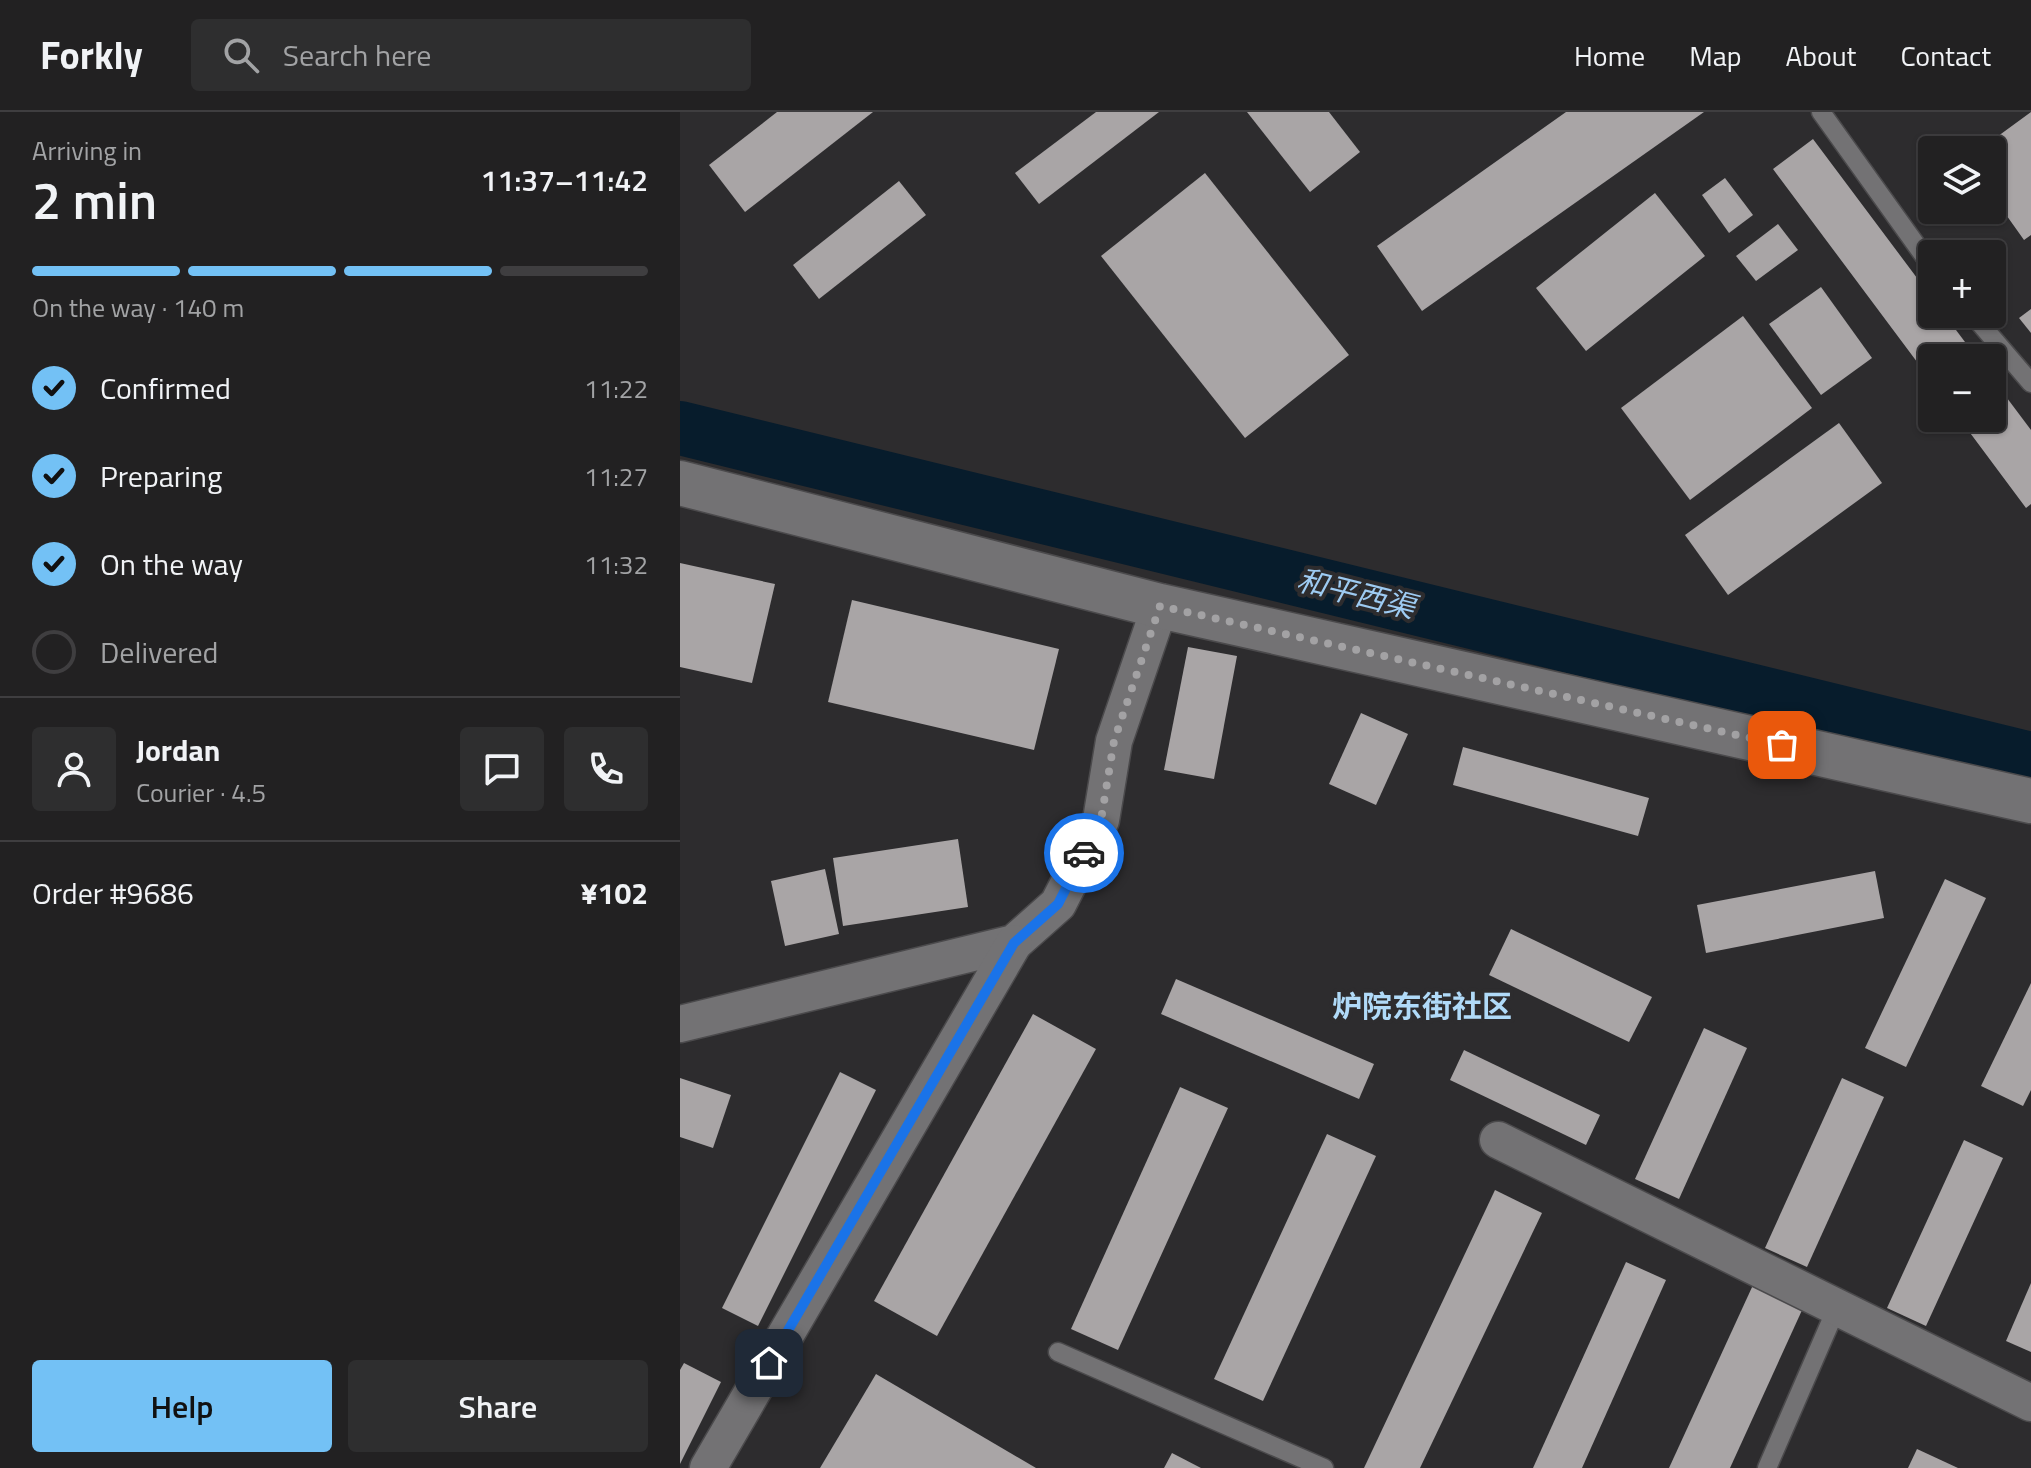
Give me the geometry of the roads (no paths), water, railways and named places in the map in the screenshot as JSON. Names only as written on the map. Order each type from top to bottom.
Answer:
[{"type":"street","points":[[680,483],[1160,606],[2031,801]]},
{"type":"street","points":[[708,1468],[1014,943],[1058,904],[1101,820],[1114,741],[1160,606]]},
{"type":"street","points":[[680,1024],[1014,943]]},
{"type":"street","points":[[1498,1140],[2031,1403]]},
{"type":"lane","points":[[1821,112],[1918,247]]},
{"type":"lane","points":[[1984,328],[2031,383]]},
{"type":"lane","points":[[1767,1468],[1837,1307]]},
{"type":"lane","points":[[1058,1352],[1324,1468]]},
{"type":"waterway","name":"和平西渠","points":[[680,428],[2031,759]]},
{"type":"district","name":"炉院东街社区","points":[[1422,1007]]}]
